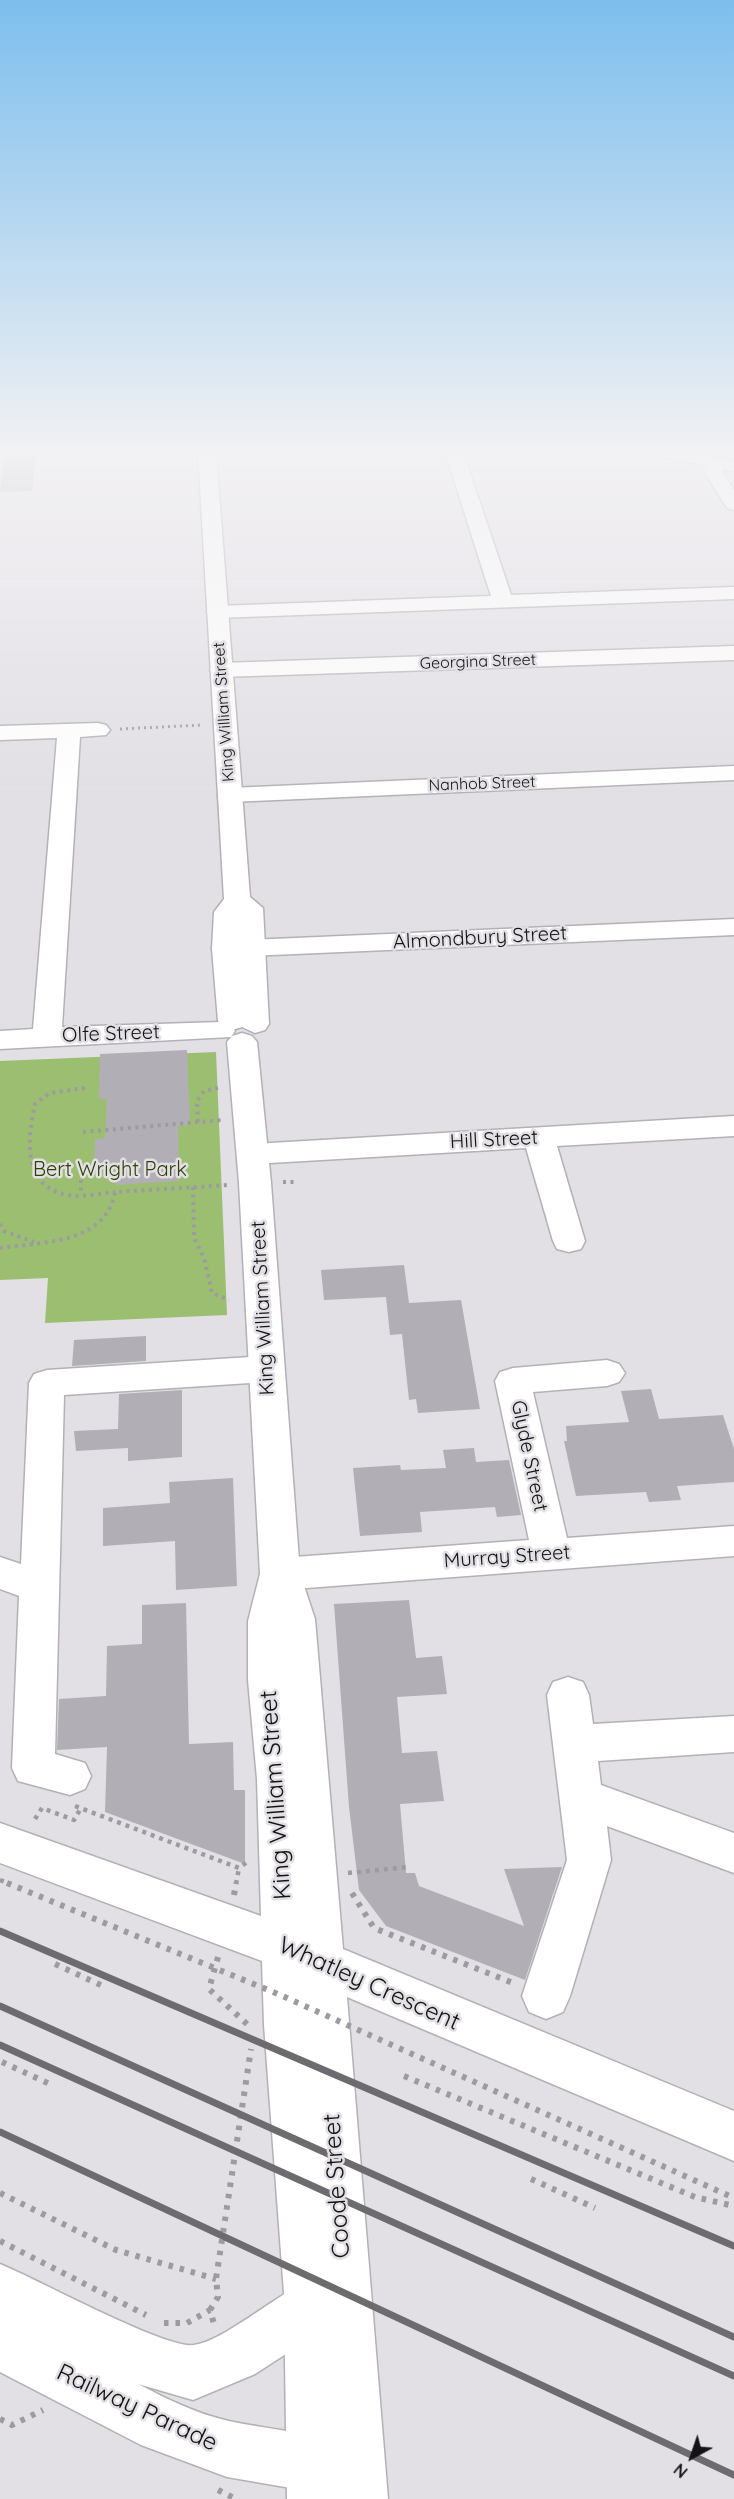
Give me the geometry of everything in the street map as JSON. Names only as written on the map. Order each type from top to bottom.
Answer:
[{"type":"main road","name":"King William Street","points":[[214,569],[237,900],[227,912],[238,949],[237,1029],[254,1168],[280,1574],[295,1619],[305,1778],[336,1879]]},
{"type":"main road","points":[[492,569],[503,602]]},
{"type":"main road","points":[[217,612],[734,593]]},
{"type":"main road","name":"Georgina Street","points":[[221,670],[734,653]]},
{"type":"main road","points":[[0,733],[98,729]]},
{"type":"main road","points":[[47,1036],[69,731]]},
{"type":"main road","name":"Nanhob Street","points":[[230,795],[734,773]]},
{"type":"main road","name":"Almondbury Street","points":[[238,949],[734,927]]},
{"type":"main road","name":"Olfe Street","points":[[0,1040],[47,1036],[237,1029]]},
{"type":"main road","name":"Hill Street","points":[[254,1168],[539,1138],[734,1126]]},
{"type":"main road","points":[[539,1138],[569,1241]]},
{"type":"main road","points":[[74,1796],[33,1768],[47,1383],[266,1369]]},
{"type":"main road","name":"Glyde Street","points":[[551,1553],[513,1381],[607,1373]]},
{"type":"main road","name":"Murray Street","points":[[280,1574],[734,1541]]},
{"type":"main road","points":[[0,1573],[41,1587]]},
{"type":"main road","name":"King William Street","points":[[280,1574],[268,1621],[269,1680],[279,1779],[303,1955]]},
{"type":"main road","points":[[546,1996],[589,1860],[568,1695]]},
{"type":"main road","points":[[574,1744],[734,1734]]},
{"type":"main road","points":[[581,1797],[734,1853]]},
{"type":"main road","name":"Whatley Crescent","points":[[17,1831],[457,2022],[734,2136]]},
{"type":"main road","name":"Coode Street","points":[[315,2481],[310,2307],[292,2049],[288,2025],[303,1955],[336,1879]]},
{"type":"main road","name":"Coode Street","points":[[303,1955],[360,2499]]},
{"type":"main road","points":[[0,2290],[150,2362],[193,2373],[236,2355],[310,2307]]},
{"type":"main road","name":"Railway Parade","points":[[0,2343],[161,2425],[315,2481]]},
{"type":"path","points":[[98,729],[225,724]]},
{"type":"path","points":[[198,1122],[197,1101],[204,1091],[224,1087]]},
{"type":"path","points":[[85,1088],[50,1093],[35,1104],[28,1139],[31,1167],[39,1180],[67,1195],[193,1187],[254,1168],[294,1182]]},
{"type":"path","points":[[83,1131],[222,1120]]},
{"type":"path","points":[[81,1165],[81,1195]]},
{"type":"path","points":[[193,1187],[194,1238],[204,1258],[212,1293],[229,1300]]},
{"type":"path","points":[[0,1248],[78,1235],[94,1227],[111,1212],[115,1192]]},
{"type":"path","points":[[0,1224],[4,1232],[34,1242]]},
{"type":"path","points":[[17,1831],[42,1808],[74,1820],[74,1796],[239,1868]]},
{"type":"path","points":[[250,2034],[248,2025],[208,1989],[227,1924],[239,1868],[253,1858]]},
{"type":"path","points":[[409,1867],[336,1879],[374,1928],[546,1996]]},
{"type":"path","points":[[0,1881],[110,1923],[454,2071],[734,2198]]},
{"type":"path","points":[[55,1964],[105,1986]]},
{"type":"path","points":[[0,2241],[161,2323],[187,2323],[210,2310],[218,2296],[216,2279],[251,2043]]},
{"type":"path","points":[[2,2062],[52,2085]]},
{"type":"path","points":[[404,2076],[695,2197],[734,2206]]},
{"type":"path","points":[[531,2179],[595,2208]]},
{"type":"path","points":[[0,2193],[116,2250],[216,2279]]},
{"type":"path","points":[[210,2310],[215,2328]]},
{"type":"green space","name":"Bert Wright Park","points":[[216,1052],[227,1315],[45,1323],[48,1278],[0,1280],[0,1061]]},
{"type":"building","points":[[187,1050],[190,1125],[178,1126],[179,1181],[116,1185],[116,1170],[94,1171],[95,1139],[105,1138],[107,1099],[99,1099],[100,1054]]},
{"type":"building","points":[[404,1265],[409,1303],[461,1300],[480,1409],[418,1413],[416,1399],[409,1400],[402,1334],[390,1335],[386,1297],[324,1300],[321,1270]]},
{"type":"building","points":[[146,1336],[146,1361],[72,1366],[74,1340]]},
{"type":"building","points":[[651,1389],[659,1419],[723,1415],[734,1449],[734,1482],[677,1486],[681,1500],[649,1502],[646,1492],[576,1496],[564,1441],[567,1441],[566,1426],[629,1422],[621,1391]]},
{"type":"building","points":[[182,1390],[182,1457],[128,1461],[128,1448],[76,1451],[74,1431],[118,1429],[119,1394]]},
{"type":"building","points":[[474,1448],[476,1462],[509,1460],[521,1515],[497,1517],[495,1507],[420,1512],[422,1532],[360,1536],[353,1468],[400,1465],[401,1470],[446,1468],[443,1450]]},
{"type":"building","points":[[233,1478],[237,1586],[176,1590],[175,1541],[103,1546],[103,1508],[170,1503],[169,1482]]},
{"type":"building","points":[[409,1600],[416,1658],[442,1656],[447,1694],[397,1697],[402,1753],[437,1751],[444,1801],[400,1804],[406,1873],[415,1873],[419,1886],[524,1926],[504,1869],[562,1867],[525,1980],[386,1926],[359,1890],[349,1807],[334,1604]]},
{"type":"building","points":[[186,1603],[189,1744],[233,1742],[234,1790],[245,1790],[245,1864],[105,1812],[107,1747],[57,1750],[59,1699],[106,1696],[107,1646],[142,1644],[142,1605]]},
{"type":"railway","points":[[0,1931],[734,2246]]},
{"type":"railway","points":[[0,2006],[734,2337]]},
{"type":"railway","points":[[0,2045],[734,2376]]},
{"type":"railway","points":[[0,2132],[734,2475]]}]
